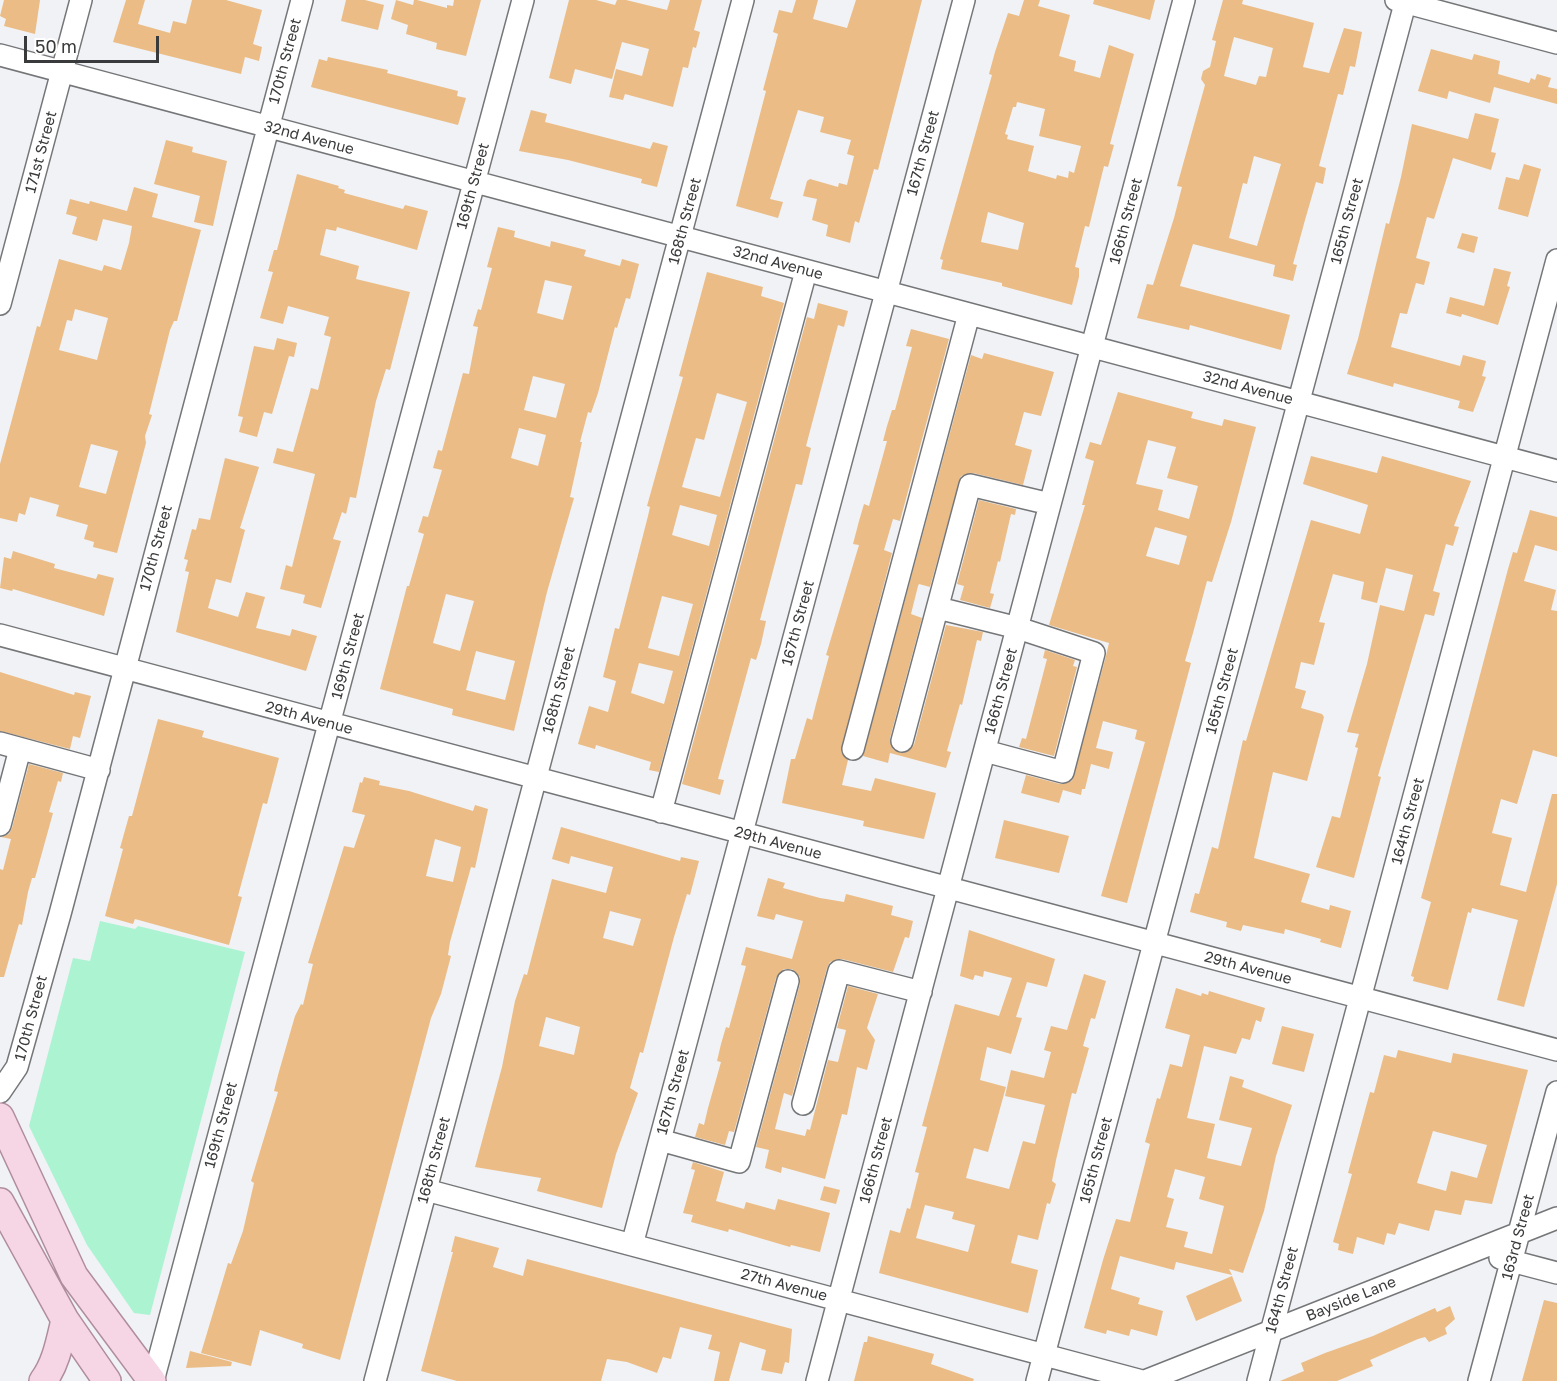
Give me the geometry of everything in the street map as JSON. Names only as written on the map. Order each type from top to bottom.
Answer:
[{"type":"main road","points":[[0,1117],[74,1276],[153,1381]]},
{"type":"main road","points":[[0,1202],[65,1320],[107,1381]]},
{"type":"main road","points":[[43,1381],[57,1353],[65,1320]]},
{"type":"street","name":"171st Street","points":[[0,304],[81,0]]},
{"type":"street","name":"170th Street","points":[[0,1092],[17,1068],[99,770],[124,668],[302,0]]},
{"type":"street","name":"169th Street","points":[[153,1381],[523,0]]},
{"type":"street","name":"168th Street","points":[[375,1381],[743,0]]},
{"type":"street","name":"167th Street","points":[[632,1245],[964,0]]},
{"type":"street","name":"166th Street","points":[[817,1381],[1184,0]]},
{"type":"street","points":[[1402,1],[1557,43]]},
{"type":"street","name":"165th Street","points":[[1037,1381],[1299,402],[1402,1]]},
{"type":"street","name":"32nd Avenue","points":[[0,55],[1557,471]]},
{"type":"street","name":"164th Street","points":[[1258,1381],[1557,260]]},
{"type":"street","points":[[661,812],[806,271]]},
{"type":"street","points":[[853,749],[969,314]]},
{"type":"street","points":[[902,741],[970,485],[1050,504]]},
{"type":"street","points":[[938,608],[1018,628],[1094,653],[1063,772],[985,751]]},
{"type":"street","name":"29th Avenue","points":[[0,635],[1557,1050]]},
{"type":"street","points":[[0,825],[10,746],[99,770]]},
{"type":"street","points":[[803,1104],[839,971],[921,992]]},
{"type":"street","points":[[660,1140],[739,1162],[788,981]]},
{"type":"street","name":"163rd Street","points":[[1479,1381],[1557,1092]]},
{"type":"street","name":"27th Avenue","points":[[426,1190],[1143,1381]]},
{"type":"street","name":"Bayside Lane","points":[[1143,1381],[1557,1218]]},
{"type":"street","points":[[1473,1251],[1557,1273]]},
{"type":"green space","points":[[100,921],[135,929],[138,926],[245,952],[150,1315],[134,1313],[87,1245],[29,1126],[73,958],[90,961]]},
{"type":"building","points":[[4,0],[40,0],[35,34],[4,26],[6,19],[0,16]]},
{"type":"building","points":[[126,0],[145,0],[138,24],[170,33],[173,21],[186,24],[192,0],[226,0],[262,10],[253,44],[262,47],[259,61],[245,57],[241,74],[113,42]]},
{"type":"building","points":[[346,0],[365,0],[384,5],[378,30],[341,21]]},
{"type":"building","points":[[396,0],[413,5],[414,0],[417,0],[447,8],[447,5],[453,6],[454,0],[481,0],[466,56],[436,49],[437,43],[406,34],[408,25],[391,19]]},
{"type":"building","points":[[569,0],[596,0],[615,5],[617,0],[626,0],[667,10],[670,0],[702,0],[694,30],[700,32],[696,48],[693,47],[688,68],[683,67],[673,107],[625,94],[623,100],[609,97],[616,69],[642,76],[649,49],[622,42],[612,79],[575,69],[571,84],[549,78]]},
{"type":"building","points":[[796,0],[818,0],[813,19],[847,28],[856,0],[922,0],[878,170],[874,169],[859,223],[855,221],[850,243],[826,236],[828,225],[812,220],[817,199],[803,196],[807,181],[810,179],[838,187],[839,183],[847,185],[854,156],[847,154],[851,140],[820,132],[824,117],[798,110],[770,199],[783,202],[778,218],[736,206],[766,91],[763,90],[778,34],[773,32],[779,10],[792,13]]},
{"type":"building","points":[[1024,0],[1040,0],[1038,6],[1070,15],[1059,56],[1076,61],[1074,71],[1100,78],[1109,45],[1134,54],[1110,144],[1114,145],[1108,167],[1104,166],[1089,227],[1085,226],[1075,267],[1079,268],[1079,277],[1072,305],[1002,286],[1002,283],[941,269],[943,260],[940,259],[992,75],[989,74],[995,52],[1008,13],[1019,16]],"holes":[[[1017,102],[1045,109],[1039,136],[1081,146],[1074,173],[1069,171],[1068,178],[1057,175],[1056,179],[1028,171],[1034,146],[1007,139],[1008,135],[1005,134],[1013,107],[1016,107]],[[988,212],[1024,223],[1018,250],[981,242]]]},
{"type":"building","points":[[1094,0],[1155,0],[1150,20],[1093,4]]},
{"type":"building","points":[[1223,0],[1243,0],[1242,4],[1314,23],[1303,67],[1329,73],[1344,28],[1362,32],[1355,67],[1350,66],[1343,95],[1338,94],[1319,166],[1326,168],[1323,184],[1316,182],[1293,264],[1297,265],[1293,281],[1273,276],[1275,265],[1193,244],[1180,286],[1290,315],[1281,350],[1190,325],[1189,330],[1137,318],[1147,284],[1153,285],[1174,218],[1182,187],[1177,186],[1205,85],[1201,79],[1203,71],[1210,67],[1216,41],[1212,40]],"holes":[[[1234,37],[1273,48],[1266,77],[1259,76],[1256,85],[1224,76]],[[1254,156],[1281,164],[1257,246],[1229,238],[1243,183],[1247,184]]]},
{"type":"building","points":[[1431,49],[1472,60],[1474,54],[1500,61],[1498,74],[1529,83],[1531,78],[1535,80],[1537,74],[1551,78],[1548,87],[1557,89],[1557,104],[1494,87],[1490,103],[1449,91],[1447,99],[1418,91]]},
{"type":"building","points":[[328,57],[388,70],[387,73],[458,91],[457,96],[466,98],[458,125],[311,87],[319,59],[327,61]]},
{"type":"building","points":[[531,110],[547,114],[545,122],[650,149],[653,142],[668,146],[657,187],[641,183],[642,179],[568,160],[519,151]]},
{"type":"building","points":[[1475,113],[1499,119],[1491,152],[1496,153],[1491,170],[1453,158],[1434,219],[1427,217],[1416,258],[1430,262],[1424,285],[1416,283],[1407,314],[1400,313],[1391,347],[1460,366],[1463,355],[1486,361],[1482,376],[1486,377],[1473,412],[1458,408],[1460,401],[1394,383],[1393,387],[1347,374],[1358,339],[1386,223],[1389,224],[1412,124],[1468,139]]},
{"type":"building","points":[[166,140],[193,147],[192,152],[227,161],[213,226],[194,222],[200,196],[154,184]]},
{"type":"building","points":[[1524,164],[1541,169],[1528,217],[1498,209],[1506,177],[1519,180]]},
{"type":"building","points":[[297,174],[339,186],[338,188],[345,190],[344,193],[403,209],[405,205],[428,211],[417,250],[337,227],[336,231],[326,229],[320,255],[359,266],[356,279],[410,292],[390,370],[386,369],[376,401],[356,498],[350,497],[346,514],[342,512],[333,539],[341,541],[321,608],[303,603],[305,595],[280,589],[286,565],[292,567],[315,474],[273,463],[277,448],[293,452],[311,388],[318,390],[331,337],[324,335],[329,317],[288,306],[283,324],[260,318],[273,272],[268,271],[274,250],[277,250]]},
{"type":"building","points":[[134,187],[158,194],[152,217],[201,230],[177,321],[174,321],[170,330],[149,414],[152,415],[145,436],[146,443],[117,553],[93,547],[94,542],[84,539],[88,525],[56,516],[59,505],[30,497],[25,515],[19,513],[17,522],[0,518],[0,464],[37,326],[40,327],[59,259],[102,271],[104,265],[121,270],[129,243],[132,226],[103,219],[97,241],[72,234],[77,217],[66,214],[70,199],[89,204],[90,201],[127,211]],"holes":[[[75,309],[108,318],[97,360],[59,350],[67,320],[72,321]],[[91,444],[118,451],[106,494],[79,487]]]},
{"type":"building","points":[[498,227],[515,231],[514,237],[550,247],[551,241],[586,250],[584,256],[620,266],[622,259],[639,264],[630,299],[626,298],[617,328],[615,327],[598,393],[591,413],[588,412],[570,497],[574,498],[547,592],[514,731],[452,715],[453,709],[380,689],[407,586],[409,586],[424,534],[418,532],[423,516],[428,517],[442,470],[433,468],[438,450],[442,451],[463,373],[469,374],[478,327],[473,326],[478,309],[481,310],[492,268],[487,267]],"holes":[[[545,280],[572,286],[563,320],[537,313]],[[533,376],[565,384],[556,418],[524,410]],[[519,428],[546,435],[538,466],[511,458]],[[446,594],[474,601],[460,651],[433,643]],[[476,651],[515,661],[505,700],[466,690]]]},
{"type":"building","points":[[1462,233],[1478,237],[1474,253],[1457,248]]},
{"type":"building","points":[[1494,268],[1511,272],[1507,286],[1510,287],[1498,325],[1462,314],[1461,317],[1446,313],[1450,297],[1484,306]]},
{"type":"building","points":[[707,272],[763,287],[761,296],[784,303],[659,772],[649,770],[651,762],[596,745],[595,749],[578,744],[589,706],[608,712],[616,681],[603,677],[615,628],[619,629],[648,516],[650,507],[647,506],[683,377],[679,376]],"holes":[[[717,393],[747,402],[720,497],[682,487],[696,438],[704,440]],[[680,505],[717,515],[709,546],[672,535]],[[662,596],[693,604],[679,656],[648,648]],[[639,663],[673,671],[664,704],[631,693]]]},
{"type":"building","points":[[818,303],[848,311],[844,327],[838,325],[806,446],[811,448],[802,485],[796,484],[784,529],[760,620],[766,621],[761,644],[756,660],[751,658],[718,779],[724,780],[720,795],[682,784],[807,317],[814,319]]},
{"type":"building","points":[[911,329],[949,339],[900,521],[893,519],[884,550],[892,553],[841,752],[848,760],[842,785],[871,791],[875,778],[936,793],[924,839],[863,826],[864,821],[782,803],[791,759],[795,759],[807,718],[812,720],[829,656],[826,655],[859,545],[853,544],[859,521],[864,504],[869,506],[887,441],[883,441],[887,426],[892,410],[895,410],[912,347],[906,346]]},
{"type":"building","points":[[277,338],[297,343],[294,357],[289,356],[272,414],[264,412],[257,437],[239,432],[243,417],[238,416],[254,346],[274,350]]},
{"type":"building","points":[[984,353],[1054,372],[1041,416],[1024,412],[1015,445],[1032,450],[1023,485],[973,473],[961,476],[930,587],[919,584],[918,586],[911,614],[922,618],[890,738],[893,750],[905,753],[914,745],[946,625],[983,632],[981,641],[977,640],[962,705],[960,704],[947,751],[951,752],[946,768],[890,753],[888,763],[863,756],[971,355],[982,359]]},
{"type":"building","points":[[1118,392],[1193,412],[1191,418],[1222,426],[1224,419],[1256,427],[1231,522],[1212,582],[1207,581],[1185,661],[1191,663],[1127,903],[1101,896],[1145,742],[1135,739],[1137,730],[1103,721],[1096,748],[1113,752],[1109,769],[1091,764],[1085,789],[1082,789],[1081,795],[1063,790],[1059,803],[1021,793],[1026,775],[1060,784],[1072,781],[1109,643],[1049,625],[1085,505],[1082,505],[1094,461],[1085,458],[1090,442],[1101,445]],"holes":[[[1148,440],[1176,447],[1167,478],[1198,486],[1189,519],[1158,510],[1163,490],[1136,484]],[[1155,527],[1187,536],[1179,565],[1146,556]]]},
{"type":"building","points":[[1311,456],[1377,473],[1382,456],[1471,481],[1454,526],[1459,527],[1453,546],[1446,544],[1433,591],[1440,593],[1434,616],[1425,614],[1378,776],[1381,777],[1354,878],[1316,867],[1332,816],[1340,818],[1358,748],[1355,747],[1359,734],[1347,732],[1367,664],[1380,605],[1404,611],[1413,575],[1386,568],[1377,603],[1361,599],[1364,582],[1333,574],[1319,622],[1325,623],[1314,665],[1301,662],[1295,688],[1306,691],[1301,708],[1322,714],[1324,717],[1307,781],[1273,772],[1254,858],[1310,874],[1301,902],[1329,910],[1330,905],[1351,911],[1341,948],[1320,942],[1321,939],[1285,929],[1284,934],[1243,925],[1241,931],[1226,927],[1227,922],[1190,912],[1195,893],[1199,894],[1212,847],[1218,849],[1243,740],[1246,741],[1311,520],[1360,534],[1368,505],[1303,484]]},
{"type":"building","points":[[225,458],[259,467],[240,528],[245,530],[231,583],[216,579],[208,608],[238,617],[246,592],[265,597],[256,628],[290,636],[292,629],[317,636],[306,671],[176,632],[189,572],[185,571],[188,560],[184,559],[192,529],[196,530],[199,518],[210,520]]},
{"type":"building","points":[[979,500],[1016,509],[1015,515],[1011,514],[1000,562],[998,561],[990,593],[994,594],[990,608],[960,600],[964,586],[957,584]]},
{"type":"building","points":[[1530,510],[1557,517],[1557,551],[1535,545],[1524,581],[1556,590],[1551,610],[1557,611],[1557,757],[1533,750],[1517,804],[1501,799],[1492,833],[1512,838],[1500,885],[1526,892],[1552,794],[1557,794],[1557,884],[1524,1007],[1497,1000],[1518,920],[1472,908],[1471,913],[1468,912],[1448,990],[1413,981],[1414,977],[1411,976],[1431,902],[1421,898],[1508,569],[1513,552],[1517,553]]},
{"type":"building","points":[[13,551],[55,564],[54,568],[96,579],[98,574],[114,578],[104,616],[13,589],[12,591],[0,588],[4,557],[11,559]]},
{"type":"building","points":[[1045,650],[1075,660],[1073,666],[1077,667],[1054,756],[1019,747],[1022,738],[1026,739],[1047,659],[1043,658]]},
{"type":"building","points":[[0,672],[74,695],[75,692],[91,696],[80,738],[73,736],[70,749],[0,731]]},
{"type":"building","points":[[158,719],[204,731],[202,737],[279,758],[267,804],[263,803],[238,896],[242,897],[229,945],[135,919],[133,924],[105,916],[123,849],[120,848],[129,816],[132,816]]},
{"type":"building","points":[[29,764],[63,773],[61,782],[58,781],[49,812],[53,813],[35,878],[32,878],[28,892],[22,925],[19,924],[4,977],[0,977],[0,869],[3,870],[11,839],[1,837],[9,834],[12,828]]},
{"type":"building","points":[[364,777],[380,781],[379,785],[409,791],[473,811],[475,805],[488,809],[475,868],[471,867],[450,942],[448,955],[451,956],[441,994],[431,1018],[340,1360],[302,1348],[303,1344],[260,1330],[251,1366],[201,1353],[228,1263],[231,1264],[243,1231],[254,1183],[251,1181],[278,1092],[274,1091],[278,1075],[295,1016],[301,1004],[303,1005],[313,964],[308,963],[344,846],[354,848],[365,815],[352,812],[360,782],[362,783]],"holes":[[[435,839],[461,847],[453,882],[426,876]]]},
{"type":"building","points":[[1004,820],[1069,836],[1059,873],[995,858]]},
{"type":"building","points":[[561,827],[680,861],[681,857],[699,861],[690,895],[687,894],[674,937],[643,1053],[640,1052],[630,1088],[638,1093],[616,1154],[602,1208],[537,1191],[541,1178],[475,1167],[502,1067],[515,1001],[524,974],[527,975],[552,879],[606,893],[613,867],[571,856],[569,864],[552,859]],"holes":[[[610,911],[641,919],[633,946],[603,938]],[[546,1017],[580,1027],[574,1055],[539,1046]]]},
{"type":"building","points":[[768,878],[785,883],[783,888],[820,898],[844,902],[846,894],[893,906],[891,915],[913,921],[909,938],[905,937],[893,972],[842,959],[830,962],[792,1096],[784,1093],[775,1129],[805,1136],[807,1129],[810,1130],[828,1060],[838,1062],[846,1030],[837,1028],[848,986],[878,994],[867,1028],[875,1040],[867,1070],[857,1067],[847,1115],[842,1114],[825,1179],[782,1167],[781,1173],[765,1168],[769,1150],[756,1147],[800,984],[800,977],[792,969],[784,969],[776,978],[734,1132],[729,1131],[725,1145],[695,1137],[699,1123],[704,1125],[721,1062],[717,1061],[726,1027],[729,1028],[746,966],[741,965],[746,947],[792,959],[803,921],[776,914],[774,920],[757,916]]},
{"type":"building","points":[[969,930],[1055,959],[1047,987],[1027,982],[1016,1017],[1022,1018],[1011,1054],[987,1047],[980,1080],[1006,1087],[988,1152],[974,1148],[966,1178],[1009,1189],[1023,1141],[1035,1144],[1045,1105],[1005,1096],[1011,1070],[1044,1078],[1051,1052],[1044,1050],[1051,1026],[1067,1030],[1084,974],[1106,981],[1095,1019],[1091,1018],[1083,1046],[1089,1048],[1076,1094],[1072,1093],[1052,1181],[1056,1184],[1050,1204],[1047,1203],[1038,1240],[1018,1235],[1011,1263],[1038,1270],[1028,1313],[879,1273],[890,1230],[900,1233],[907,1208],[910,1209],[919,1173],[915,1172],[927,1127],[922,1126],[955,1004],[999,1016],[1012,978],[984,971],[983,977],[975,975],[973,980],[960,976]],"holes":[[[925,1205],[954,1212],[952,1219],[975,1225],[968,1252],[916,1238]]]},
{"type":"building","points":[[1176,988],[1201,996],[1202,993],[1208,995],[1209,991],[1265,1008],[1261,1022],[1256,1020],[1250,1040],[1242,1038],[1236,1054],[1204,1046],[1187,1118],[1215,1124],[1207,1158],[1241,1166],[1252,1128],[1219,1120],[1230,1076],[1244,1080],[1242,1087],[1292,1105],[1276,1156],[1264,1211],[1243,1273],[1229,1269],[1232,1275],[1176,1262],[1174,1270],[1120,1256],[1111,1289],[1140,1298],[1138,1304],[1163,1311],[1157,1336],[1131,1329],[1129,1336],[1107,1330],[1106,1334],[1084,1328],[1103,1260],[1116,1219],[1130,1222],[1150,1144],[1145,1142],[1157,1098],[1160,1099],[1170,1064],[1182,1067],[1190,1035],[1165,1028]],"holes":[[[1175,1169],[1205,1177],[1199,1199],[1224,1206],[1212,1254],[1184,1247],[1188,1232],[1166,1227],[1174,1199],[1167,1197]]]},
{"type":"building","points":[[1282,1026],[1314,1034],[1304,1072],[1272,1064]]},
{"type":"building","points":[[1398,1050],[1451,1063],[1453,1053],[1528,1070],[1492,1204],[1465,1200],[1461,1215],[1435,1210],[1429,1231],[1399,1223],[1395,1235],[1387,1233],[1384,1245],[1357,1237],[1353,1254],[1338,1250],[1339,1244],[1333,1242],[1352,1174],[1348,1173],[1370,1092],[1374,1093],[1384,1055],[1396,1058]],"holes":[[[1433,1131],[1487,1145],[1477,1178],[1451,1171],[1446,1191],[1417,1183]]]},
{"type":"building","points":[[693,1162],[724,1172],[716,1201],[744,1209],[746,1202],[775,1210],[778,1199],[830,1213],[820,1252],[791,1245],[790,1247],[729,1229],[728,1232],[691,1222],[693,1215],[683,1213],[695,1170],[691,1169]]},
{"type":"building","points":[[824,1186],[840,1190],[836,1204],[820,1200]]},
{"type":"building","points":[[455,1236],[499,1248],[493,1267],[523,1276],[527,1259],[792,1329],[789,1363],[785,1362],[782,1374],[761,1370],[766,1350],[740,1342],[729,1381],[714,1381],[720,1352],[708,1349],[712,1335],[680,1327],[671,1359],[663,1357],[657,1373],[627,1362],[607,1359],[601,1381],[457,1381],[421,1371],[453,1252],[451,1252]]},
{"type":"building","points":[[1232,1276],[1242,1301],[1196,1321],[1186,1296]]},
{"type":"building","points":[[1544,1300],[1557,1303],[1557,1381],[1522,1381]]},
{"type":"building","points":[[1450,1306],[1455,1319],[1445,1328],[1447,1334],[1429,1342],[1425,1337],[1418,1339],[1370,1360],[1373,1366],[1337,1381],[1280,1381],[1304,1371],[1301,1363],[1373,1336],[1435,1308],[1437,1312]]},
{"type":"building","points":[[868,1336],[934,1354],[931,1364],[974,1379],[973,1381],[854,1381],[864,1342],[867,1342]]},
{"type":"building","points":[[190,1351],[232,1362],[231,1366],[186,1368]]}]
